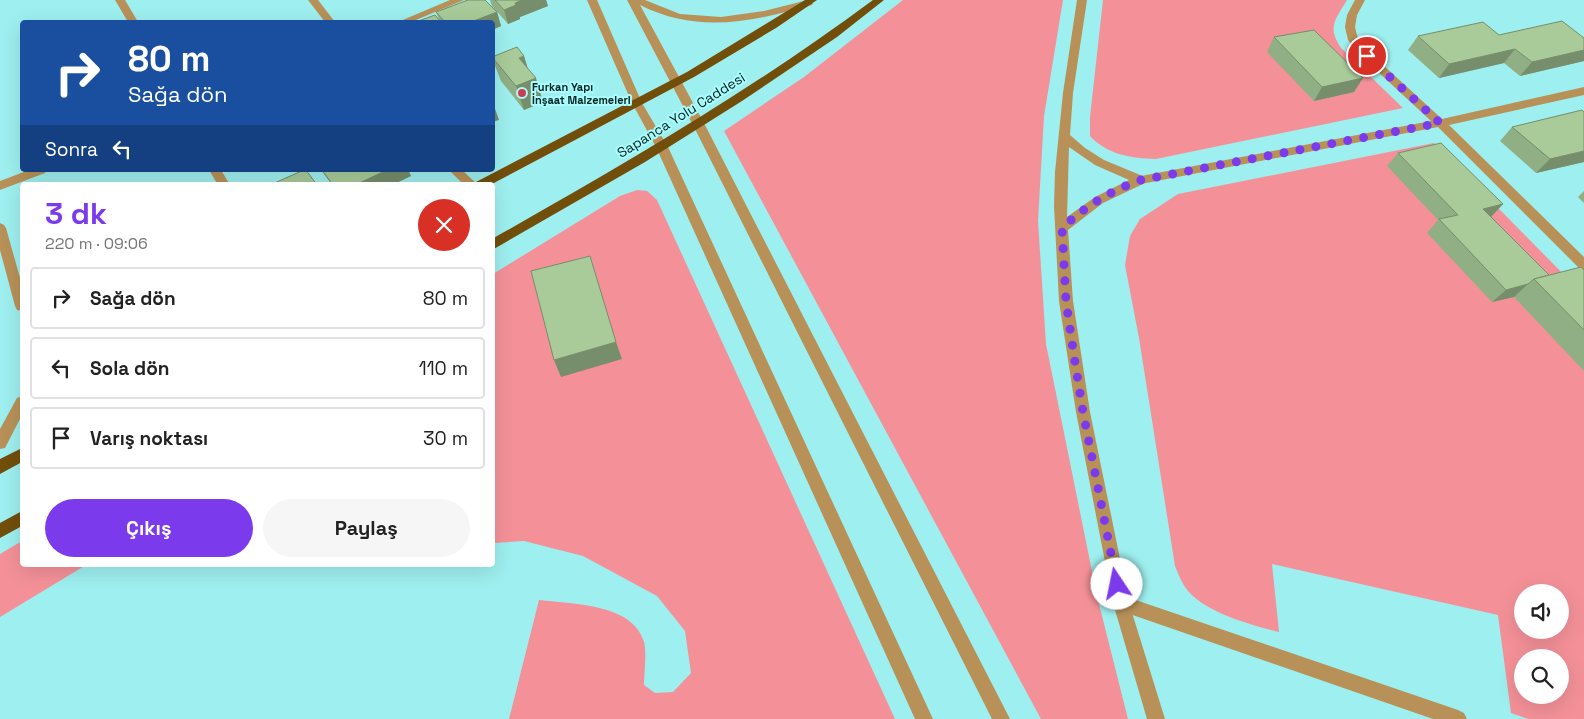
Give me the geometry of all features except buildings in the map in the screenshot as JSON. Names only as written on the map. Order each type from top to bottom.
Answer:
[{"type":"highway","name":"Sapanca Yolu Caddesi","points":[[495,243],[699,125],[786,68],[879,0]]},
{"type":"highway","name":"Sapanca Yolu Caddesi","points":[[486,182],[676,82],[738,47],[810,2]]},
{"type":"highway","points":[[0,467],[20,456]]},
{"type":"highway","points":[[0,531],[20,519]]},
{"type":"street","points":[[120,0],[132,20]]},
{"type":"street","points":[[313,0],[328,20]]},
{"type":"street","points":[[408,20],[458,0]]},
{"type":"street","points":[[592,0],[637,103],[662,147],[924,719]]},
{"type":"street","points":[[632,0],[699,125],[1001,719]]},
{"type":"street","points":[[637,0],[652,9],[668,15],[714,21],[759,17],[810,2]]},
{"type":"street","points":[[1082,0],[1068,93],[1060,198],[1066,301],[1082,402],[1121,603],[1156,719]]},
{"type":"street","points":[[1360,0],[1350,21],[1353,40],[1367,56],[1440,123],[1584,265]]},
{"type":"street","points":[[1062,228],[1095,201],[1116,189],[1141,180],[1440,123],[1584,92]]},
{"type":"street","points":[[1064,136],[1075,148],[1092,159],[1111,169],[1141,180]]},
{"type":"street","points":[[0,186],[36,172]]},
{"type":"street","points":[[457,172],[469,182]]},
{"type":"street","points":[[0,228],[20,299]]},
{"type":"street","points":[[0,419],[20,407]]},
{"type":"street","points":[[0,443],[20,408]]},
{"type":"street","points":[[1121,603],[1458,719]]},
{"type":"shaded area","points":[[903,0],[1063,0],[1044,116],[1038,221],[1046,344],[1097,596],[1128,719],[1041,719],[724,131],[804,77]]},
{"type":"shaded area","points":[[1103,0],[1347,0],[1334,24],[1334,34],[1337,41],[1341,48],[1403,108],[1156,159],[1137,158],[1120,154],[1104,147],[1090,136],[1090,117]]},
{"type":"shaded area","points":[[1434,143],[1584,295],[1584,719],[1528,719],[1511,713],[1498,615],[1272,564],[1279,632],[1255,626],[1215,610],[1203,604],[1185,587],[1175,566],[1139,338],[1125,265],[1130,236],[1140,219],[1178,194]]},
{"type":"shaded area","points":[[637,190],[647,191],[657,200],[895,719],[509,719],[539,600],[599,608],[627,620],[638,629],[644,642],[644,685],[655,693],[673,692],[691,673],[685,631],[657,596],[583,556],[524,541],[495,543],[495,273],[620,196]]},
{"type":"shaded area","points":[[20,542],[20,567],[83,567],[0,617],[0,554]]},
{"type":"place","name":"Furkan Yapı İnşaat Malzemeleri","points":[[522,93]]},
{"type":"route","points":[[1117,584],[1083,412],[1074,356],[1066,301],[1062,228],[1095,201],[1116,189],[1141,180],[1440,123],[1367,56]]}]
